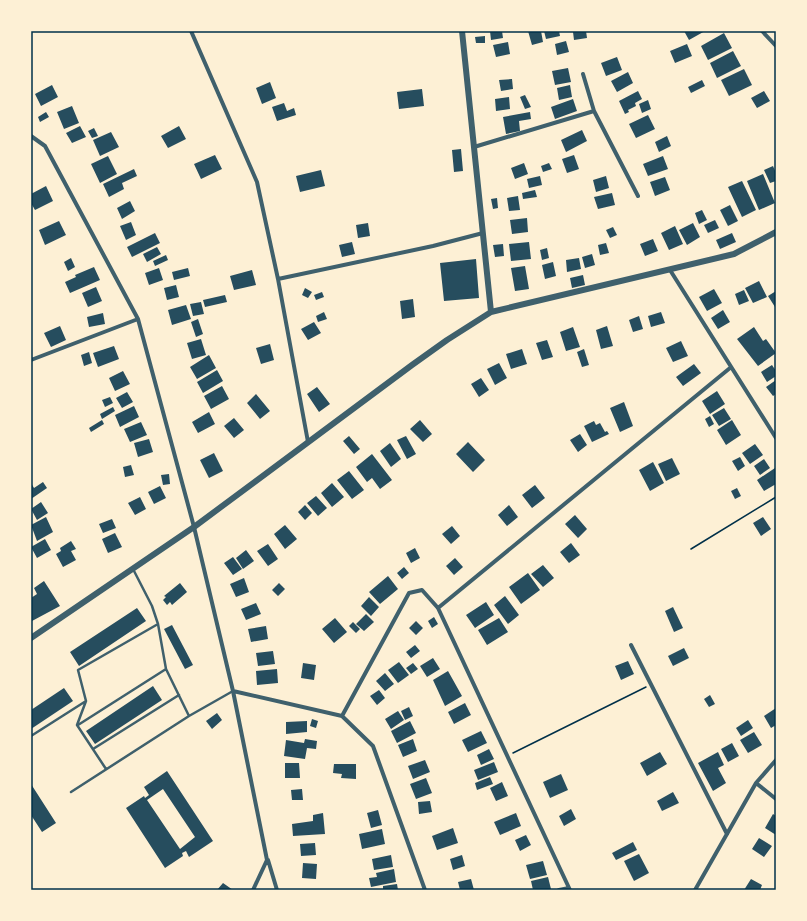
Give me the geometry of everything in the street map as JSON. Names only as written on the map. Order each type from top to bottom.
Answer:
[{"type":"street","points":[[191,31],[257,182],[278,279],[308,442]]},
{"type":"street","points":[[462,31],[491,312]]},
{"type":"street","points":[[762,31],[776,46]]},
{"type":"street","points":[[583,74],[594,111],[638,196]]},
{"type":"street","points":[[474,148],[594,111]]},
{"type":"street","points":[[31,136],[45,146],[138,320],[194,527],[233,691],[267,860],[277,890]]},
{"type":"street","points":[[31,638],[194,527],[447,340],[491,312],[734,254],[776,232]]},
{"type":"street","points":[[278,279],[434,246],[483,233]]},
{"type":"street","points":[[670,270],[730,368],[776,438]]},
{"type":"street","points":[[31,360],[138,320]]},
{"type":"street","points":[[438,608],[730,368]]},
{"type":"street","points":[[342,716],[409,593],[422,590],[438,608],[570,889],[559,890]]},
{"type":"street","points":[[631,645],[727,834]]},
{"type":"street","points":[[233,691],[342,716],[373,746],[425,890]]},
{"type":"street","points":[[695,890],[756,783],[776,760]]},
{"type":"street","points":[[756,783],[776,798]]},
{"type":"street","points":[[253,890],[267,860]]},
{"type":"lane","points":[[133,569],[152,606],[158,624],[166,669],[189,716]]},
{"type":"lane","points":[[77,725],[86,701],[78,670],[158,624]]},
{"type":"lane","points":[[77,725],[166,669]]},
{"type":"lane","points":[[71,792],[189,716],[233,691]]},
{"type":"lane","points":[[93,749],[179,695]]},
{"type":"lane","points":[[31,736],[86,701]]},
{"type":"lane","points":[[77,725],[106,769]]},
{"type":"path","points":[[691,549],[776,497]]},
{"type":"path","points":[[507,756],[651,684]]},
{"type":"building","points":[[490,31],[502,31],[503,38],[491,40]]},
{"type":"building","points":[[528,31],[541,31],[543,42],[532,45]]},
{"type":"building","points":[[544,31],[559,31],[560,36],[546,39]]},
{"type":"building","points":[[586,31],[587,38],[574,40],[573,32]]},
{"type":"building","points":[[684,31],[705,31],[689,40]]},
{"type":"building","points":[[724,33],[732,48],[708,60],[701,46]]},
{"type":"building","points":[[485,36],[485,43],[476,43],[475,37]]},
{"type":"building","points":[[566,41],[569,52],[557,55],[555,44]]},
{"type":"building","points":[[508,42],[510,54],[496,57],[493,45]]},
{"type":"building","points":[[687,44],[692,56],[675,63],[670,51]]},
{"type":"building","points":[[733,51],[741,66],[717,78],[710,63]]},
{"type":"building","points":[[617,57],[622,70],[606,76],[601,63]]},
{"type":"building","points":[[568,68],[571,82],[555,85],[552,71]]},
{"type":"building","points":[[744,69],[752,85],[729,96],[721,80]]},
{"type":"building","points":[[628,72],[633,83],[617,92],[611,81]]},
{"type":"building","points":[[512,79],[513,89],[501,91],[499,80]]},
{"type":"building","points":[[702,80],[705,86],[691,93],[688,87]]},
{"type":"building","points":[[270,82],[276,98],[262,104],[256,88]]},
{"type":"building","points":[[52,85],[58,97],[41,106],[35,94]]},
{"type":"building","points":[[570,85],[572,97],[559,100],[557,88]]},
{"type":"building","points":[[422,89],[424,106],[399,109],[397,92]]},
{"type":"building","points":[[638,91],[642,99],[635,103],[636,106],[628,110],[629,112],[625,114],[619,101]]},
{"type":"building","points":[[764,91],[770,101],[757,108],[751,98]]},
{"type":"building","points":[[525,95],[531,107],[525,109],[520,97]]},
{"type":"building","points":[[509,97],[510,109],[496,111],[495,99]]},
{"type":"building","points":[[573,99],[577,111],[555,119],[551,107]]},
{"type":"building","points":[[648,100],[651,109],[642,113],[639,104]]},
{"type":"building","points":[[284,103],[287,111],[294,108],[296,115],[277,121],[272,107]]},
{"type":"building","points":[[72,106],[79,123],[64,129],[57,112]]},
{"type":"building","points":[[46,112],[49,117],[40,122],[38,117]]},
{"type":"building","points":[[530,112],[531,119],[519,121],[520,131],[506,134],[503,117]]},
{"type":"building","points":[[648,115],[655,129],[636,138],[629,124]]},
{"type":"building","points":[[80,126],[86,137],[72,143],[66,133]]},
{"type":"building","points":[[179,126],[186,139],[168,148],[161,136]]},
{"type":"building","points":[[94,128],[98,136],[92,138],[88,131]]},
{"type":"building","points":[[582,130],[587,141],[566,152],[561,140]]},
{"type":"building","points":[[111,132],[119,147],[100,156],[93,140]]},
{"type":"building","points":[[667,136],[671,146],[659,152],[655,142]]},
{"type":"building","points":[[461,149],[463,171],[454,172],[452,150]]},
{"type":"building","points":[[215,155],[222,169],[201,179],[194,164]]},
{"type":"building","points":[[574,155],[579,169],[567,173],[562,159]]},
{"type":"building","points":[[108,156],[117,174],[100,183],[91,164]]},
{"type":"building","points":[[663,156],[668,169],[648,176],[643,164]]},
{"type":"building","points":[[524,163],[528,174],[515,179],[511,168]]},
{"type":"building","points":[[549,163],[552,169],[543,172],[541,166]]},
{"type":"building","points":[[773,166],[776,173],[776,181],[770,183],[764,170]]},
{"type":"building","points":[[134,169],[137,176],[122,183],[124,189],[109,197],[103,184]]},
{"type":"building","points":[[321,170],[325,186],[300,192],[296,176]]},
{"type":"building","points":[[763,174],[775,203],[759,210],[747,181]]},
{"type":"building","points":[[540,176],[542,185],[529,188],[527,179]]},
{"type":"building","points":[[606,176],[609,188],[596,192],[593,180]]},
{"type":"building","points":[[665,177],[670,190],[655,196],[650,182]]},
{"type":"building","points":[[742,181],[756,210],[742,217],[728,187]]},
{"type":"building","points":[[46,186],[53,201],[35,210],[31,203],[31,194]]},
{"type":"building","points":[[535,190],[537,197],[523,199],[522,193]]},
{"type":"building","points":[[612,193],[615,205],[598,209],[594,197]]},
{"type":"building","points":[[518,196],[520,210],[509,211],[507,198]]},
{"type":"building","points":[[497,198],[498,208],[493,209],[491,199]]},
{"type":"building","points":[[130,201],[135,211],[122,219],[117,208]]},
{"type":"building","points":[[730,205],[738,221],[728,226],[720,210]]},
{"type":"building","points":[[702,210],[707,220],[699,224],[695,213]]},
{"type":"building","points":[[527,218],[528,232],[512,234],[510,220]]},
{"type":"building","points":[[715,220],[719,228],[708,233],[704,225]]},
{"type":"building","points":[[59,221],[66,235],[45,245],[39,230]]},
{"type":"building","points":[[131,222],[136,235],[126,240],[120,226]]},
{"type":"building","points":[[368,223],[370,236],[358,238],[356,225]]},
{"type":"building","points":[[693,223],[700,237],[687,245],[679,230]]},
{"type":"building","points":[[675,226],[683,244],[669,250],[661,233]]},
{"type":"building","points":[[613,227],[617,235],[610,238],[606,230]]},
{"type":"building","points":[[155,233],[160,243],[132,257],[127,247]]},
{"type":"building","points":[[732,233],[736,242],[720,249],[716,240]]},
{"type":"building","points":[[653,239],[658,251],[645,256],[640,244]]},
{"type":"building","points":[[352,242],[355,254],[342,257],[339,245]]},
{"type":"building","points":[[529,242],[531,259],[511,261],[509,244]]},
{"type":"building","points":[[606,243],[609,253],[600,255],[598,245]]},
{"type":"building","points":[[503,244],[504,256],[495,257],[493,245]]},
{"type":"building","points":[[157,247],[161,254],[147,262],[143,254]]},
{"type":"building","points":[[547,248],[549,258],[542,260],[540,250]]},
{"type":"building","points":[[592,254],[595,265],[585,268],[582,257]]},
{"type":"building","points":[[166,255],[168,260],[155,266],[153,261]]},
{"type":"building","points":[[71,258],[75,267],[68,271],[64,262]]},
{"type":"building","points":[[579,258],[581,269],[567,272],[566,260]]},
{"type":"building","points":[[476,259],[479,298],[444,301],[440,263]]},
{"type":"building","points":[[553,262],[556,276],[545,279],[542,265]]},
{"type":"building","points":[[525,266],[529,289],[515,291],[511,268]]},
{"type":"building","points":[[94,267],[100,280],[70,293],[65,282],[76,277],[75,275]]},
{"type":"building","points":[[159,268],[163,280],[149,285],[145,273]]},
{"type":"building","points":[[188,268],[190,276],[174,280],[172,272]]},
{"type":"building","points":[[252,270],[256,285],[234,290],[230,276]]},
{"type":"building","points":[[583,275],[585,285],[572,288],[570,278]]},
{"type":"building","points":[[759,281],[767,297],[753,303],[745,288]]},
{"type":"building","points":[[176,285],[179,297],[167,300],[164,288]]},
{"type":"building","points":[[96,287],[102,301],[88,307],[82,293]]},
{"type":"building","points":[[305,288],[312,292],[308,298],[302,295]]},
{"type":"building","points":[[714,289],[722,303],[707,311],[699,297]]},
{"type":"building","points":[[744,290],[749,301],[739,305],[735,294]]},
{"type":"building","points":[[776,291],[776,307],[775,307],[768,296]]},
{"type":"building","points":[[322,292],[324,297],[316,300],[314,295]]},
{"type":"building","points":[[225,295],[227,302],[205,307],[203,300]]},
{"type":"building","points":[[413,299],[415,317],[402,319],[400,301]]},
{"type":"building","points":[[201,302],[204,314],[193,316],[190,304]]},
{"type":"building","points":[[186,305],[191,319],[172,325],[168,310]]},
{"type":"building","points":[[723,310],[730,322],[718,329],[711,318]]},
{"type":"building","points":[[324,312],[327,319],[318,322],[316,316]]},
{"type":"building","points":[[661,312],[665,323],[651,327],[648,316]]},
{"type":"building","points":[[103,313],[105,324],[89,327],[87,317]]},
{"type":"building","points":[[639,316],[643,329],[633,332],[629,320]]},
{"type":"building","points":[[198,319],[203,334],[196,337],[191,322]]},
{"type":"building","points":[[314,322],[321,333],[308,340],[301,329]]},
{"type":"building","points":[[60,326],[66,340],[51,347],[44,333]]},
{"type":"building","points":[[607,326],[613,346],[601,349],[596,330]]},
{"type":"building","points":[[573,327],[580,347],[566,351],[560,332]]},
{"type":"building","points":[[754,327],[763,341],[766,339],[776,353],[758,366],[737,339]]},
{"type":"building","points":[[201,339],[206,355],[192,359],[187,343]]},
{"type":"building","points":[[547,340],[553,357],[542,360],[536,343]]},
{"type":"building","points":[[681,341],[688,356],[673,362],[666,348]]},
{"type":"building","points":[[270,344],[274,360],[261,364],[256,348]]},
{"type":"building","points":[[114,346],[119,359],[98,367],[93,353]]},
{"type":"building","points":[[522,349],[527,364],[511,369],[506,354]]},
{"type":"building","points":[[584,349],[589,365],[582,367],[577,352]]},
{"type":"building","points":[[89,352],[92,363],[84,366],[81,355]]},
{"type":"building","points":[[209,355],[216,368],[197,379],[190,367]]},
{"type":"building","points":[[499,363],[507,378],[495,385],[487,369]]},
{"type":"building","points":[[694,364],[701,373],[683,386],[676,377]]},
{"type":"building","points":[[772,365],[776,371],[776,376],[767,382],[761,372]]},
{"type":"building","points":[[217,370],[223,381],[203,393],[197,382]]},
{"type":"building","points":[[123,371],[130,384],[115,391],[109,378]]},
{"type":"building","points":[[481,378],[489,390],[479,397],[471,384]]},
{"type":"building","points":[[776,380],[776,394],[773,396],[766,387]]},
{"type":"building","points":[[222,386],[229,399],[211,409],[204,396]]},
{"type":"building","points":[[317,387],[330,404],[319,412],[307,394]]},
{"type":"building","points":[[717,391],[725,404],[710,414],[702,401]]},
{"type":"building","points":[[127,392],[133,402],[122,408],[116,398]]},
{"type":"building","points":[[256,394],[270,411],[260,419],[247,403]]},
{"type":"building","points":[[110,397],[113,403],[105,407],[102,400]]},
{"type":"building","points":[[624,402],[633,426],[620,432],[610,408]]},
{"type":"building","points":[[134,406],[139,417],[120,427],[115,415]]},
{"type":"building","points":[[113,407],[115,411],[102,419],[100,414]]},
{"type":"building","points":[[724,408],[731,419],[719,426],[712,415]]},
{"type":"building","points":[[209,412],[215,424],[198,433],[192,422]]},
{"type":"building","points":[[710,416],[714,424],[709,427],[705,419]]},
{"type":"building","points":[[234,418],[244,430],[234,438],[224,426]]},
{"type":"building","points":[[102,420],[104,424],[91,432],[89,428]]},
{"type":"building","points":[[420,420],[432,434],[423,442],[410,429]]},
{"type":"building","points":[[732,420],[741,435],[726,445],[717,430]]},
{"type":"building","points":[[594,421],[596,425],[600,423],[605,432],[607,431],[609,434],[592,442],[584,426]]},
{"type":"building","points":[[141,422],[147,435],[130,442],[124,429]]},
{"type":"building","points":[[580,434],[587,445],[578,452],[570,440]]},
{"type":"building","points":[[349,436],[360,449],[354,454],[343,441]]},
{"type":"building","points":[[406,436],[416,454],[407,459],[397,440]]},
{"type":"building","points":[[149,439],[153,452],[138,457],[134,443]]},
{"type":"building","points":[[468,442],[485,460],[473,472],[456,454]]},
{"type":"building","points":[[390,443],[401,459],[391,467],[380,451]]},
{"type":"building","points":[[755,444],[763,455],[750,464],[742,453]]},
{"type":"building","points":[[214,453],[223,471],[209,478],[200,460]]},
{"type":"building","points":[[372,454],[392,480],[380,489],[372,478],[367,482],[356,467]]},
{"type":"building","points":[[740,457],[745,466],[738,471],[732,461]]},
{"type":"building","points":[[672,458],[680,474],[666,481],[658,464]]},
{"type":"building","points":[[764,459],[770,468],[760,475],[754,466]]},
{"type":"building","points":[[653,462],[664,483],[650,491],[639,470]]},
{"type":"building","points":[[131,465],[134,475],[125,477],[123,467]]},
{"type":"building","points":[[775,468],[776,484],[764,491],[757,480]]},
{"type":"building","points":[[349,471],[364,490],[352,499],[337,480]]},
{"type":"building","points":[[169,474],[170,484],[163,485],[161,475]]},
{"type":"building","points":[[43,482],[47,488],[31,499],[31,483],[34,488]]},
{"type":"building","points":[[332,483],[344,497],[332,507],[321,493]]},
{"type":"building","points":[[535,485],[545,498],[532,508],[522,495]]},
{"type":"building","points":[[160,486],[166,498],[154,504],[148,492]]},
{"type":"building","points":[[737,488],[741,496],[735,499],[731,491]]},
{"type":"building","points":[[316,496],[327,508],[318,516],[307,503]]},
{"type":"building","points":[[140,497],[146,509],[135,515],[128,503]]},
{"type":"building","points":[[41,502],[48,513],[37,520],[31,509]]},
{"type":"building","points":[[305,505],[312,513],[305,520],[298,512]]},
{"type":"building","points":[[509,505],[518,517],[507,526],[498,515]]},
{"type":"building","points":[[575,515],[587,529],[578,538],[565,524]]},
{"type":"building","points":[[46,517],[53,532],[37,541],[31,525]]},
{"type":"building","points":[[763,517],[771,529],[761,536],[753,523]]},
{"type":"building","points":[[112,519],[116,528],[103,533],[99,524]]},
{"type":"building","points":[[285,525],[297,539],[285,549],[274,534]]},
{"type":"building","points":[[452,526],[460,536],[451,544],[442,534]]},
{"type":"building","points":[[115,533],[122,547],[108,553],[102,539]]},
{"type":"building","points":[[45,539],[51,550],[37,558],[31,547]]},
{"type":"building","points":[[71,541],[76,549],[71,551],[76,560],[63,567],[56,554],[61,551],[60,548]]},
{"type":"building","points":[[571,543],[580,555],[569,563],[560,552]]},
{"type":"building","points":[[268,544],[278,559],[268,566],[257,551]]},
{"type":"building","points":[[415,548],[420,558],[411,563],[406,553]]},
{"type":"building","points":[[246,550],[254,561],[243,569],[236,558]]},
{"type":"building","points":[[233,557],[242,569],[233,575],[224,563]]},
{"type":"building","points":[[455,558],[463,567],[454,575],[446,566]]},
{"type":"building","points":[[543,565],[554,578],[543,587],[531,574]]},
{"type":"building","points":[[404,567],[409,573],[402,579],[397,573]]},
{"type":"building","points":[[528,573],[540,590],[521,604],[509,587]]},
{"type":"building","points":[[388,576],[398,589],[380,604],[369,592]]},
{"type":"building","points":[[244,578],[249,592],[236,597],[230,584]]},
{"type":"building","points":[[44,581],[60,606],[32,621],[31,598],[37,594],[34,588]]},
{"type":"building","points":[[180,583],[187,592],[172,605],[170,602],[167,605],[163,600],[166,597],[164,596]]},
{"type":"building","points":[[279,583],[285,589],[278,596],[272,590]]},
{"type":"building","points":[[505,596],[519,615],[508,624],[494,605]]},
{"type":"building","points":[[369,597],[379,607],[371,616],[361,606]]},
{"type":"building","points":[[486,602],[494,615],[475,628],[466,615]]},
{"type":"building","points":[[256,603],[261,614],[246,620],[241,609]]},
{"type":"building","points":[[673,607],[683,628],[674,632],[665,611]]},
{"type":"building","points":[[137,608],[146,621],[79,666],[70,652]]},
{"type":"building","points":[[366,614],[374,622],[364,631],[356,624]]},
{"type":"building","points":[[434,617],[438,624],[432,628],[428,621]]},
{"type":"building","points":[[335,618],[347,632],[334,643],[322,629]]},
{"type":"building","points":[[499,618],[508,632],[487,645],[478,630]]},
{"type":"building","points":[[416,621],[423,628],[416,635],[409,628]]},
{"type":"building","points":[[353,622],[360,629],[356,633],[349,626]]},
{"type":"building","points":[[172,625],[193,665],[185,669],[164,629]]},
{"type":"building","points":[[266,626],[268,639],[251,642],[248,629]]},
{"type":"building","points":[[415,645],[420,651],[411,658],[406,652]]},
{"type":"building","points":[[684,648],[689,658],[673,666],[668,656]]},
{"type":"building","points":[[273,651],[275,664],[258,666],[256,653]]},
{"type":"building","points":[[433,658],[440,669],[427,677],[420,666]]},
{"type":"building","points":[[628,661],[634,674],[621,680],[615,666]]},
{"type":"building","points":[[399,662],[409,675],[398,683],[388,670]]},
{"type":"building","points":[[303,663],[316,665],[314,680],[301,678]]},
{"type":"building","points":[[413,663],[418,669],[411,674],[406,668]]},
{"type":"building","points":[[277,669],[278,683],[257,685],[256,671]]},
{"type":"building","points":[[448,671],[462,696],[445,706],[433,680]]},
{"type":"building","points":[[385,673],[394,684],[385,691],[376,681]]},
{"type":"building","points":[[153,686],[162,700],[95,744],[86,731]]},
{"type":"building","points":[[64,688],[73,701],[31,729],[31,710]]},
{"type":"building","points":[[379,690],[385,698],[377,705],[370,696]]},
{"type":"building","points":[[710,695],[715,704],[709,707],[704,699]]},
{"type":"building","points":[[465,703],[471,715],[454,724],[448,712]]},
{"type":"building","points":[[409,707],[413,716],[405,720],[401,711]]},
{"type":"building","points":[[776,708],[776,725],[771,728],[764,716]]},
{"type":"building","points":[[398,711],[404,720],[391,729],[385,719]]},
{"type":"building","points":[[217,713],[222,720],[212,729],[206,721]]},
{"type":"building","points":[[312,719],[318,721],[316,728],[310,726]]},
{"type":"building","points":[[748,720],[753,728],[741,736],[736,728]]},
{"type":"building","points":[[307,721],[307,732],[286,734],[286,722]]},
{"type":"building","points":[[410,721],[416,733],[397,743],[391,731]]},
{"type":"building","points":[[481,731],[487,743],[468,752],[462,740]]},
{"type":"building","points":[[754,732],[762,745],[748,753],[740,740]]},
{"type":"building","points":[[305,739],[317,741],[316,749],[307,748],[305,759],[284,756],[286,740],[304,743]]},
{"type":"building","points":[[413,739],[417,751],[403,757],[398,745]]},
{"type":"building","points":[[732,743],[739,756],[728,762],[721,749]]},
{"type":"building","points":[[489,749],[494,759],[481,765],[477,755]]},
{"type":"building","points":[[660,752],[667,764],[647,776],[640,763]]},
{"type":"building","points":[[718,752],[724,765],[718,768],[726,783],[713,791],[698,763]]},
{"type":"building","points":[[425,760],[430,772],[413,779],[408,766]]},
{"type":"building","points":[[494,762],[498,772],[478,780],[474,770]]},
{"type":"building","points":[[285,763],[299,763],[300,778],[285,778]]},
{"type":"building","points":[[334,764],[356,764],[356,779],[341,778],[342,774],[333,773]]},
{"type":"building","points":[[167,771],[213,841],[189,857],[186,851],[182,853],[183,856],[165,868],[126,808],[144,796],[145,798],[149,795],[144,787]],"holes":[[[163,789],[195,837],[180,849],[147,800]]]},
{"type":"building","points":[[561,774],[568,790],[550,798],[543,782]]},
{"type":"building","points":[[490,777],[493,784],[477,790],[475,783]]},
{"type":"building","points":[[426,778],[432,793],[416,799],[410,784]]},
{"type":"building","points":[[502,782],[508,796],[496,801],[490,788]]},
{"type":"building","points":[[31,784],[56,823],[42,832],[31,815]]},
{"type":"building","points":[[302,789],[303,800],[292,800],[291,790]]},
{"type":"building","points":[[673,792],[679,803],[662,811],[657,801]]},
{"type":"building","points":[[430,801],[432,812],[419,814],[418,802]]},
{"type":"building","points":[[571,809],[576,819],[564,826],[559,816]]},
{"type":"building","points":[[378,810],[382,825],[371,828],[367,813]]},
{"type":"building","points":[[323,813],[325,834],[293,836],[292,824],[313,821],[313,815]]},
{"type":"building","points":[[516,813],[521,826],[500,835],[494,822]]},
{"type":"building","points":[[773,814],[776,816],[776,835],[765,828]]},
{"type":"building","points":[[453,828],[458,843],[437,850],[432,836]]},
{"type":"building","points":[[382,829],[385,844],[362,849],[359,834]]},
{"type":"building","points":[[526,835],[531,845],[520,851],[515,840]]},
{"type":"building","points":[[759,838],[772,846],[764,857],[752,849]]},
{"type":"building","points":[[633,842],[637,850],[616,860],[612,853]]},
{"type":"building","points":[[315,843],[316,855],[301,856],[300,844]]},
{"type":"building","points":[[639,854],[649,873],[634,881],[624,861]]},
{"type":"building","points":[[391,855],[393,867],[374,870],[372,859]]},
{"type":"building","points":[[462,855],[465,866],[453,870],[450,859]]},
{"type":"building","points":[[543,861],[547,875],[530,879],[526,865]]},
{"type":"building","points":[[303,863],[317,864],[316,879],[302,878]]},
{"type":"building","points":[[394,869],[396,882],[371,887],[369,878],[377,877],[376,873]]},
{"type":"building","points":[[548,877],[551,889],[533,890],[531,881]]},
{"type":"building","points":[[471,879],[474,890],[460,890],[458,882]]},
{"type":"building","points":[[751,879],[762,885],[760,890],[744,890]]},
{"type":"building","points":[[223,883],[233,890],[217,890]]},
{"type":"building","points":[[397,884],[398,890],[383,890],[383,886]]}]
